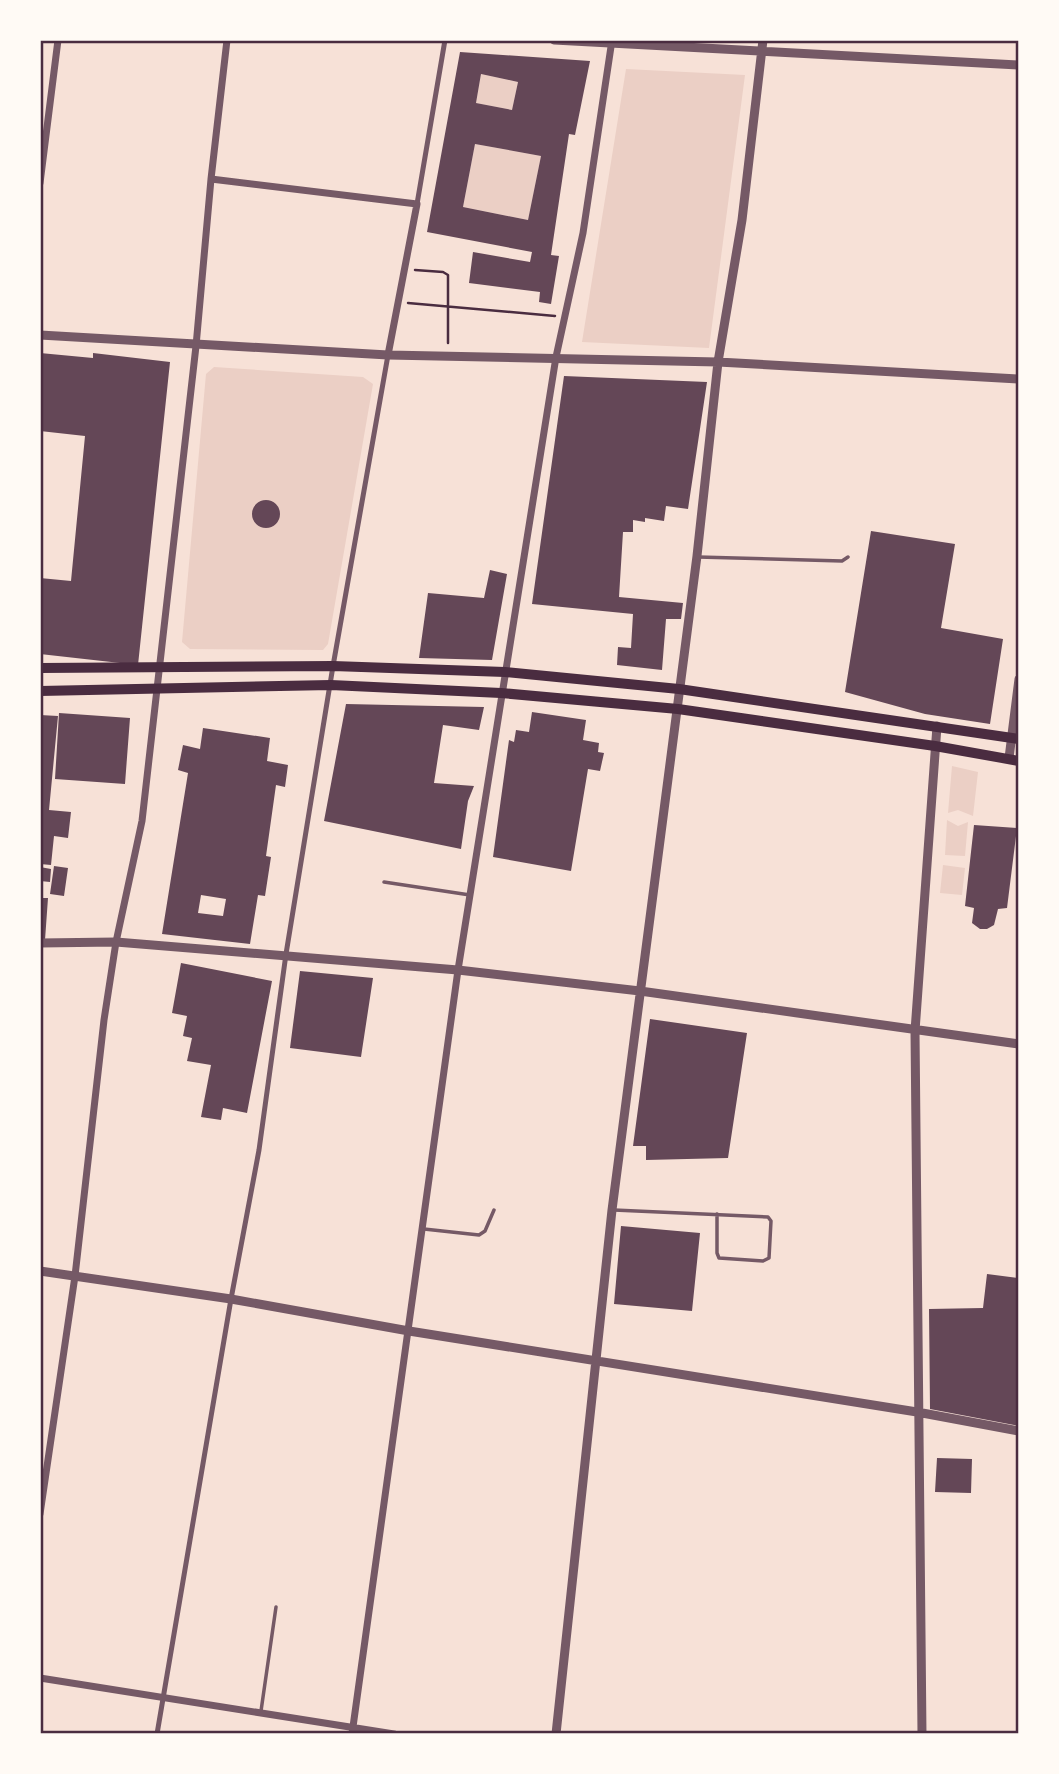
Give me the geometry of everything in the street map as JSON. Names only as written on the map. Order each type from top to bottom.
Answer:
[{"type":"main road","points":[[40,668],[333,666],[505,672],[679,689],[1015,738]]},
{"type":"main road","points":[[40,691],[331,685],[502,693],[678,709],[1014,760]]},
{"type":"street","points":[[40,183],[58,40]]},
{"type":"street","points":[[40,1514],[75,1276],[104,1020],[116,942],[142,821],[196,346],[227,40]]},
{"type":"street","points":[[157,1734],[230,1298],[259,1150],[286,954],[333,666],[445,40]]},
{"type":"street","points":[[554,40],[762,45],[1019,65]]},
{"type":"street","points":[[353,1731],[458,970],[556,357],[583,233],[612,42]]},
{"type":"street","points":[[556,1734],[612,1210],[678,709],[718,362],[742,220],[762,45]]},
{"type":"street","points":[[211,179],[417,204]]},
{"type":"street","points":[[40,335],[388,355],[718,362],[1019,379]]},
{"type":"street","points":[[1014,760],[1019,679]]},
{"type":"street","points":[[922,1734],[915,1031],[937,726]]},
{"type":"street","points":[[40,943],[116,942],[458,970],[640,991],[1019,1044]]},
{"type":"street","points":[[40,1271],[230,1298],[409,1331],[917,1412],[1019,1431]]},
{"type":"street","points":[[40,1678],[260,1713],[353,1731],[394,1734]]},
{"type":"lane","points":[[697,556],[842,561],[848,557]]},
{"type":"lane","points":[[384,882],[470,895]]},
{"type":"lane","points":[[423,1229],[479,1235],[485,1231],[494,1210]]},
{"type":"lane","points":[[612,1210],[717,1214],[768,1217],[771,1221],[769,1258],[763,1261],[719,1258],[717,1214]]},
{"type":"lane","points":[[260,1713],[276,1608]]},
{"type":"path","points":[[405,270],[443,272],[448,275],[447,357]]},
{"type":"path","points":[[398,303],[565,317]]},
{"type":"shaded area","points":[[626,69],[745,75],[709,348],[582,342]]},
{"type":"shaded area","points":[[481,74],[518,82],[512,110],[476,103]]},
{"type":"shaded area","points":[[475,144],[541,156],[528,220],[463,207]]},
{"type":"shaded area","points":[[214,367],[363,377],[373,384],[328,644],[323,650],[190,649],[182,642],[206,374]],"holes":[[[266,500],[276,505],[280,515],[276,524],[266,528],[256,524],[252,514],[256,505]]]},
{"type":"shaded area","points":[[952,766],[978,772],[973,816],[958,810],[948,813]]},
{"type":"shaded area","points":[[947,820],[958,826],[968,822],[965,856],[945,855]]},
{"type":"shaded area","points":[[943,865],[965,868],[962,895],[940,893]]},
{"type":"building","points":[[460,52],[590,61],[575,135],[569,134],[551,255],[559,256],[551,304],[539,302],[540,292],[469,283],[473,252],[530,262],[532,252],[427,232]],"holes":[[[481,74],[518,82],[512,110],[476,103]],[[475,144],[541,156],[528,220],[463,207]]]},
{"type":"building","points":[[40,353],[93,358],[93,353],[170,362],[138,665],[40,654],[40,578],[71,581],[85,436],[40,431]]},
{"type":"building","points":[[564,376],[707,382],[688,509],[666,506],[664,521],[645,518],[645,522],[633,520],[633,532],[623,532],[619,597],[683,603],[681,619],[666,619],[662,670],[617,665],[618,647],[631,648],[633,614],[532,604]]},
{"type":"building","points":[[266,500],[276,504],[280,514],[276,524],[266,528],[256,524],[252,514],[256,504]]},
{"type":"building","points":[[871,531],[955,544],[941,628],[1003,639],[990,724],[925,714],[845,692]]},
{"type":"building","points":[[490,570],[507,574],[492,660],[419,658],[428,593],[484,598]]},
{"type":"building","points":[[346,704],[484,707],[479,730],[443,725],[434,783],[474,786],[468,801],[461,849],[324,821]]},
{"type":"building","points":[[532,712],[586,720],[583,740],[599,743],[598,752],[604,753],[600,771],[588,769],[571,871],[493,857],[509,740],[514,742],[516,730],[529,732]]},
{"type":"building","points":[[59,713],[130,718],[125,784],[55,779]]},
{"type":"building","points":[[40,715],[58,716],[49,810],[71,812],[68,838],[54,836],[51,865],[40,864]]},
{"type":"building","points":[[203,728],[270,738],[267,761],[288,765],[285,787],[276,785],[266,856],[271,857],[265,896],[258,895],[250,944],[162,934],[188,773],[178,770],[183,745],[200,749]],"holes":[[[201,895],[226,899],[223,916],[198,913]]]},
{"type":"building","points":[[974,825],[1017,828],[1007,908],[998,909],[994,925],[987,929],[980,929],[972,923],[974,908],[965,906]]},
{"type":"building","points":[[54,866],[68,868],[64,896],[50,894]]},
{"type":"building","points":[[40,867],[51,869],[50,882],[40,881]]},
{"type":"building","points":[[40,898],[48,898],[45,940],[40,939]]},
{"type":"building","points":[[181,963],[272,981],[247,1113],[223,1108],[221,1120],[201,1117],[211,1065],[187,1061],[192,1038],[183,1036],[187,1016],[172,1013]]},
{"type":"building","points":[[300,971],[373,978],[361,1057],[290,1048]]},
{"type":"building","points":[[650,1019],[747,1033],[728,1158],[646,1160],[646,1146],[633,1146]]},
{"type":"building","points":[[621,1226],[700,1233],[692,1311],[614,1304]]},
{"type":"building","points":[[987,1274],[1019,1278],[1019,1426],[930,1409],[929,1309],[983,1308]]},
{"type":"building","points":[[937,1458],[972,1459],[971,1493],[935,1492]]}]
